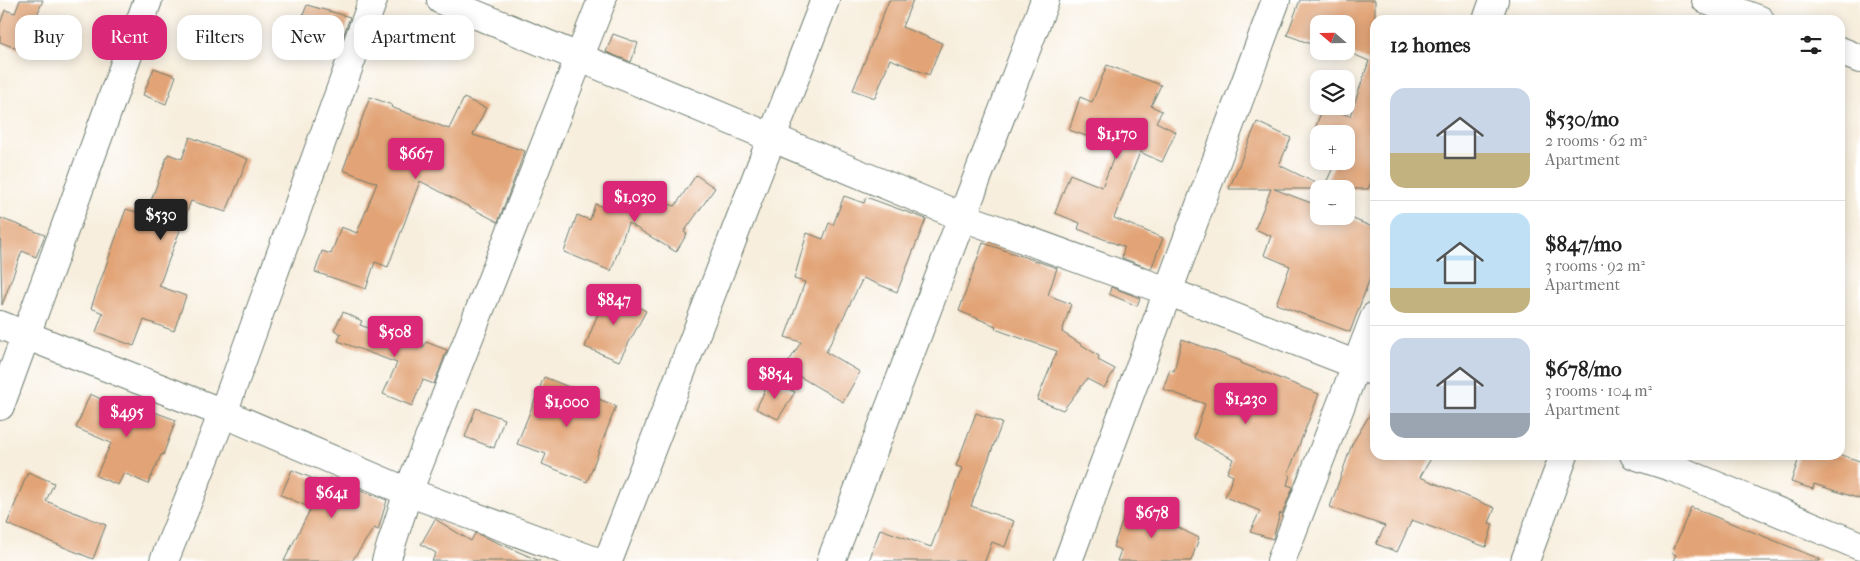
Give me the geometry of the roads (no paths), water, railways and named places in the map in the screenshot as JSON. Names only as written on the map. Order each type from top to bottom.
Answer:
[{"type":"street","points":[[0,406],[148,0]]},
{"type":"street","points":[[164,561],[223,413],[373,0]]},
{"type":"street","points":[[442,0],[962,217],[1167,290],[1366,369]]},
{"type":"street","points":[[386,561],[408,492],[602,0]]},
{"type":"street","points":[[608,561],[773,138],[824,0]]},
{"type":"street","points":[[831,561],[1045,0]]},
{"type":"street","points":[[1068,561],[1276,0]]},
{"type":"street","points":[[1489,15],[1494,0]]},
{"type":"street","points":[[1706,0],[1746,13]]},
{"type":"street","points":[[1845,53],[1860,59]]},
{"type":"street","points":[[0,325],[223,413],[408,492],[595,561]]},
{"type":"street","points":[[1281,561],[1366,369],[1370,345]]},
{"type":"street","points":[[1525,561],[1562,460]]},
{"type":"street","points":[[1649,460],[1674,468],[1860,546]]},
{"type":"street","points":[[1857,561],[1860,554]]}]
